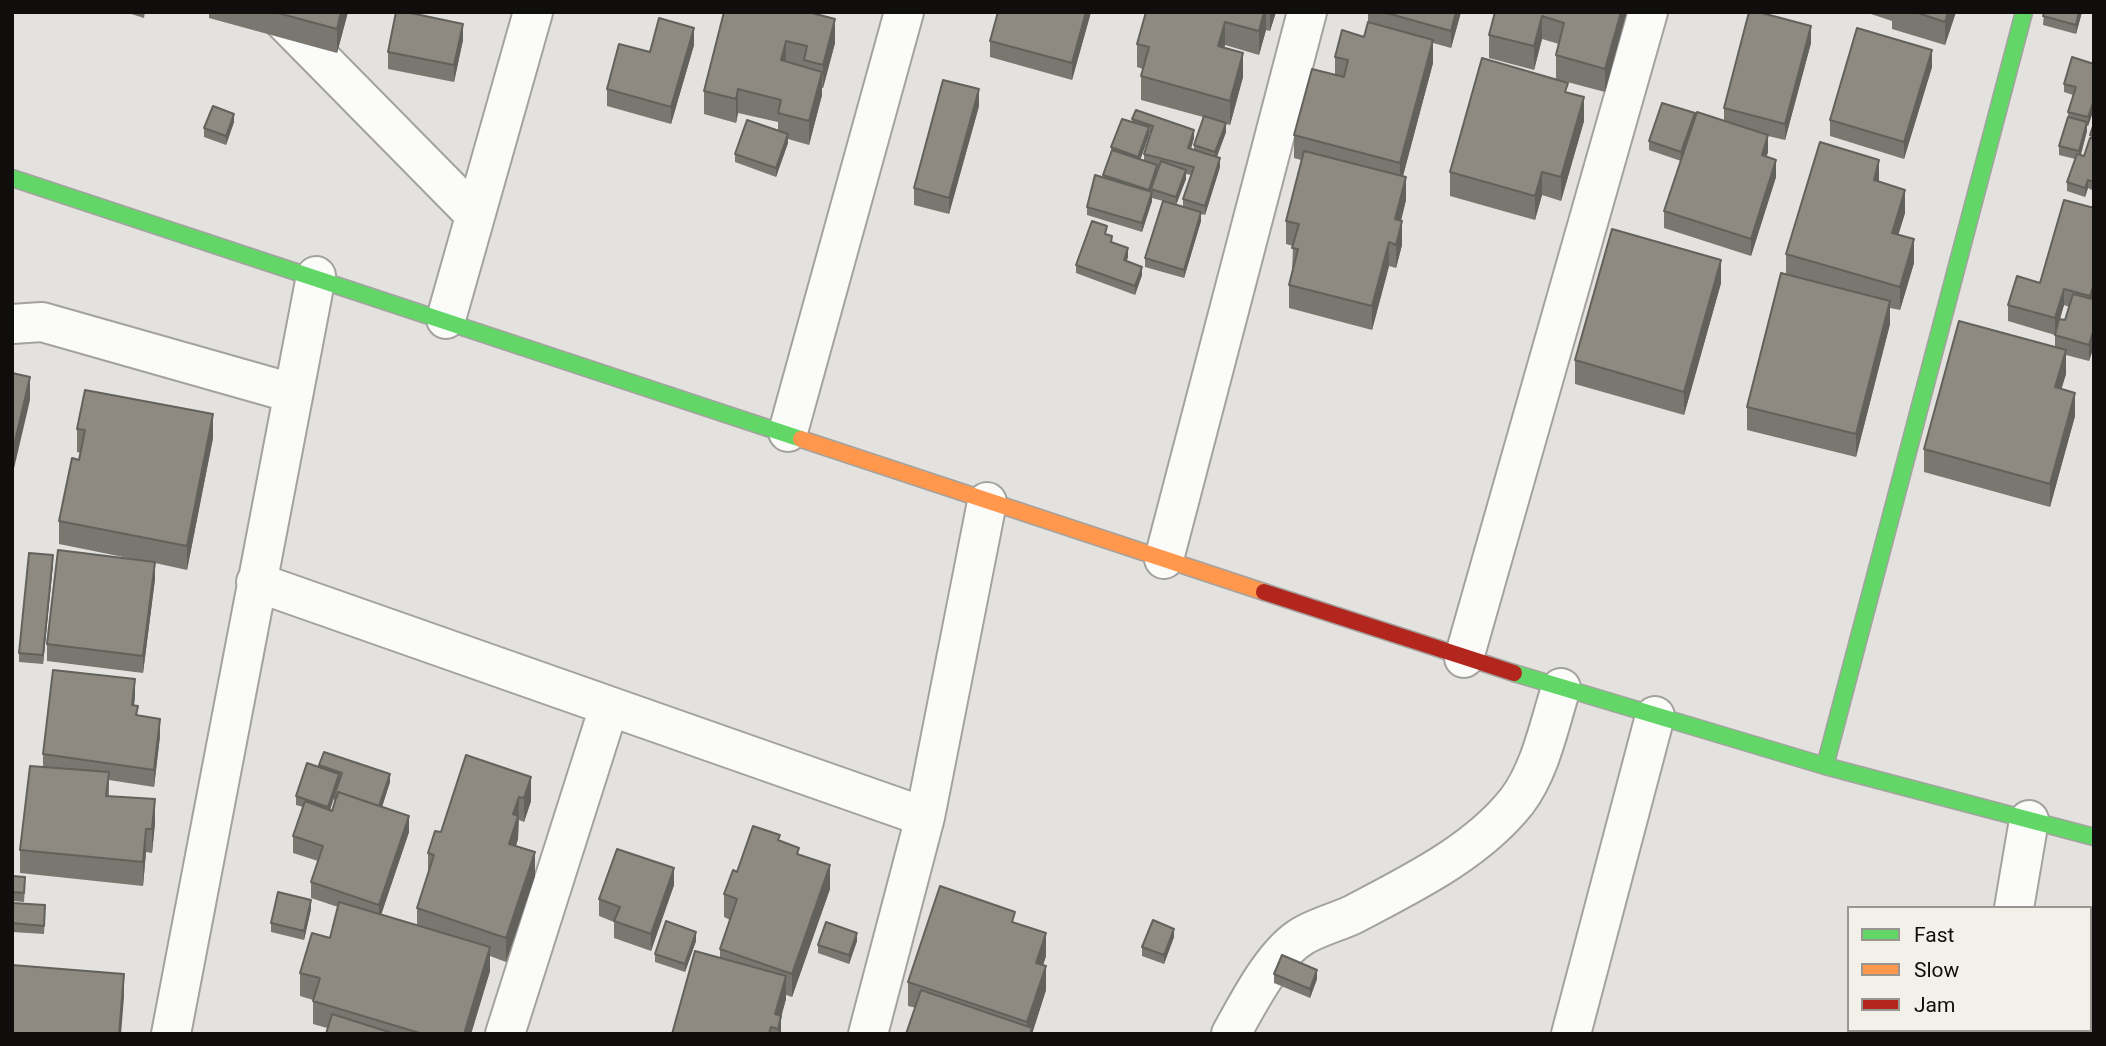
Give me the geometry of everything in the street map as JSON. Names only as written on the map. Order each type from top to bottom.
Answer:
[{"type":"street","points":[[275,12],[475,215]]},
{"type":"street","points":[[446,319],[533,12]]},
{"type":"street","points":[[788,432],[904,12]]},
{"type":"street","points":[[1164,559],[1307,12]]},
{"type":"street","points":[[1464,657],[1648,12]]},
{"type":"street","points":[[1825,766],[2024,12]]},
{"type":"street","points":[[12,178],[788,432],[987,502],[1561,688],[1825,766],[2094,837]]},
{"type":"street","points":[[171,1034],[316,276]]},
{"type":"street","points":[[12,324],[42,322],[292,393]]},
{"type":"street","points":[[868,1034],[925,817],[987,502]]},
{"type":"street","points":[[256,582],[925,817]]},
{"type":"street","points":[[1231,1034],[1259,984],[1298,939],[1350,916],[1444,863],[1490,830],[1517,800],[1534,771],[1561,688]]},
{"type":"street","points":[[505,1034],[609,707]]},
{"type":"street","points":[[1571,1034],[1655,716]]},
{"type":"street","points":[[2014,906],[2029,820]]},
{"type":"building","points":[[274,12],[341,12],[337,29]]},
{"type":"building","points":[[396,12],[463,24],[454,65],[388,52]]},
{"type":"building","points":[[724,12],[808,12],[835,19],[823,65],[804,60],[807,46],[786,41],[781,60],[822,72],[809,121],[778,113],[781,100],[738,89],[736,99],[704,91]]},
{"type":"building","points":[[998,12],[1086,12],[1072,63],[990,41]]},
{"type":"building","points":[[1146,12],[1264,12],[1259,31],[1225,22],[1218,46],[1243,53],[1230,101],[1141,76],[1149,47],[1137,44]]},
{"type":"building","points":[[1383,12],[1456,12],[1451,31]]},
{"type":"building","points":[[1495,12],[1621,12],[1605,69],[1556,55],[1564,23],[1542,16],[1534,46],[1489,35]]},
{"type":"building","points":[[1749,12],[1811,26],[1785,124],[1724,108]]},
{"type":"building","points":[[1915,12],[1948,12],[1945,22]]},
{"type":"building","points":[[2044,12],[2079,12],[2076,25],[2043,16]]},
{"type":"building","points":[[659,18],[694,28],[671,107],[607,89],[619,44],[650,52]]},
{"type":"building","points":[[1368,22],[1433,40],[1400,163],[1294,135],[1312,69],[1344,77],[1348,60],[1335,57],[1342,30],[1364,37]]},
{"type":"building","points":[[1857,28],[1932,50],[1904,142],[1830,120]]},
{"type":"building","points":[[2072,57],[2094,64],[2094,100],[2088,117],[2068,112],[2076,87],[2064,84]]},
{"type":"building","points":[[1482,58],[1568,83],[1565,92],[1584,97],[1561,177],[1542,172],[1535,196],[1450,172]]},
{"type":"building","points":[[943,80],[979,89],[949,198],[914,188]]},
{"type":"building","points":[[1662,103],[1695,113],[1681,152],[1649,141]]},
{"type":"building","points":[[213,106],[234,114],[226,136],[204,128]]},
{"type":"building","points":[[1136,110],[1194,130],[1188,148],[1220,158],[1205,206],[1183,199],[1194,167],[1144,154],[1153,126],[1132,119]]},
{"type":"building","points":[[1697,112],[1768,135],[1762,155],[1776,160],[1751,239],[1664,211]]},
{"type":"building","points":[[1204,116],[1226,123],[1215,152],[1194,145]]},
{"type":"building","points":[[2068,117],[2087,122],[2079,151],[2059,146]]},
{"type":"building","points":[[1122,119],[1149,127],[1138,157],[1111,147]]},
{"type":"building","points":[[747,120],[788,134],[776,168],[735,154]]},
{"type":"building","points":[[2090,138],[2094,139],[2094,182],[2088,180],[2085,188],[2067,182],[2077,154],[2084,156]]},
{"type":"building","points":[[1820,142],[1879,160],[1874,180],[1905,190],[1892,233],[1914,239],[1900,287],[1786,254]]},
{"type":"building","points":[[1112,150],[1157,165],[1149,190],[1103,175]]},
{"type":"building","points":[[1304,151],[1406,177],[1395,219],[1402,221],[1396,245],[1389,242],[1372,306],[1289,285],[1298,249],[1292,248],[1299,224],[1286,221]]},
{"type":"building","points":[[1161,161],[1186,170],[1176,197],[1151,189]]},
{"type":"building","points":[[1095,175],[1152,192],[1142,223],[1087,207]]},
{"type":"building","points":[[2064,200],[2094,208],[2094,284],[2090,296],[2064,289],[2055,318],[2008,305],[2017,276],[2040,283]]},
{"type":"building","points":[[1163,201],[1201,212],[1184,270],[1145,258]]},
{"type":"building","points":[[1092,221],[1107,226],[1105,234],[1112,236],[1111,242],[1128,248],[1124,260],[1142,267],[1135,286],[1076,265]]},
{"type":"building","points":[[1612,229],[1721,260],[1684,392],[1575,360]]},
{"type":"building","points":[[1781,273],[1890,301],[1856,434],[1747,407]]},
{"type":"building","points":[[2073,294],[2092,299],[2094,294],[2094,333],[2089,345],[2055,335],[2059,319],[2065,320]]},
{"type":"building","points":[[1959,321],[2066,350],[2055,387],[2075,393],[2050,484],[1924,449]]},
{"type":"building","points":[[12,373],[30,377],[12,454]]},
{"type":"building","points":[[85,390],[213,414],[187,546],[59,521],[72,458],[79,460],[85,430],[77,429]]},
{"type":"building","points":[[58,550],[155,562],[143,656],[47,644]]},
{"type":"building","points":[[29,553],[53,555],[43,655],[19,653]]},
{"type":"building","points":[[53,670],[135,679],[132,705],[138,706],[136,715],[160,719],[154,770],[43,754]]},
{"type":"building","points":[[324,752],[390,774],[379,806],[338,792],[337,797],[334,796],[342,773],[319,765]]},
{"type":"building","points":[[466,755],[531,777],[524,798],[519,797],[513,814],[518,816],[509,844],[535,852],[506,938],[417,908],[434,855],[428,853],[435,831],[441,832]]},
{"type":"building","points":[[307,763],[339,774],[328,807],[296,796]]},
{"type":"building","points":[[30,766],[109,772],[106,796],[155,799],[152,829],[146,829],[143,862],[20,850]]},
{"type":"building","points":[[338,792],[409,816],[379,905],[311,882],[323,846],[293,836],[305,801],[332,811]]},
{"type":"building","points":[[753,826],[780,835],[778,840],[799,848],[797,854],[830,865],[792,974],[720,949],[737,899],[724,894],[733,870],[737,872]]},
{"type":"building","points":[[617,849],[674,868],[651,934],[614,921],[620,907],[599,899]]},
{"type":"building","points":[[12,876],[25,877],[24,893],[12,892]]},
{"type":"building","points":[[940,886],[1015,912],[1012,922],[1046,933],[1036,963],[1046,966],[1027,1022],[908,982]]},
{"type":"building","points":[[278,892],[311,900],[304,931],[271,923]]},
{"type":"building","points":[[339,902],[490,947],[464,1034],[423,1034],[313,1001],[320,978],[300,973],[312,933],[330,938]]},
{"type":"building","points":[[12,903],[45,905],[44,926],[12,923]]},
{"type":"building","points":[[1153,920],[1174,929],[1164,955],[1142,947]]},
{"type":"building","points":[[666,921],[696,932],[685,964],[655,954]]},
{"type":"building","points":[[826,922],[857,933],[849,955],[818,945]]},
{"type":"building","points":[[695,951],[786,976],[775,1014],[781,1016],[778,1029],[771,1027],[769,1034],[672,1034]]},
{"type":"building","points":[[1282,955],[1317,970],[1310,989],[1274,974]]},
{"type":"building","points":[[12,965],[124,974],[119,1034],[12,1034]]},
{"type":"building","points":[[921,990],[1032,1028],[1030,1034],[906,1034]]},
{"type":"building","points":[[332,1014],[395,1034],[326,1034]]},
{"type":"traffic: fast","points":[[1825,766],[2024,12]]},
{"type":"traffic: fast","points":[[12,178],[801,439]]},
{"type":"traffic: fast","points":[[1514,673],[1825,766],[2094,837]]},
{"type":"traffic: slow","points":[[801,439],[1264,592]]},
{"type":"traffic: jam","points":[[1264,592],[1514,673]]}]
